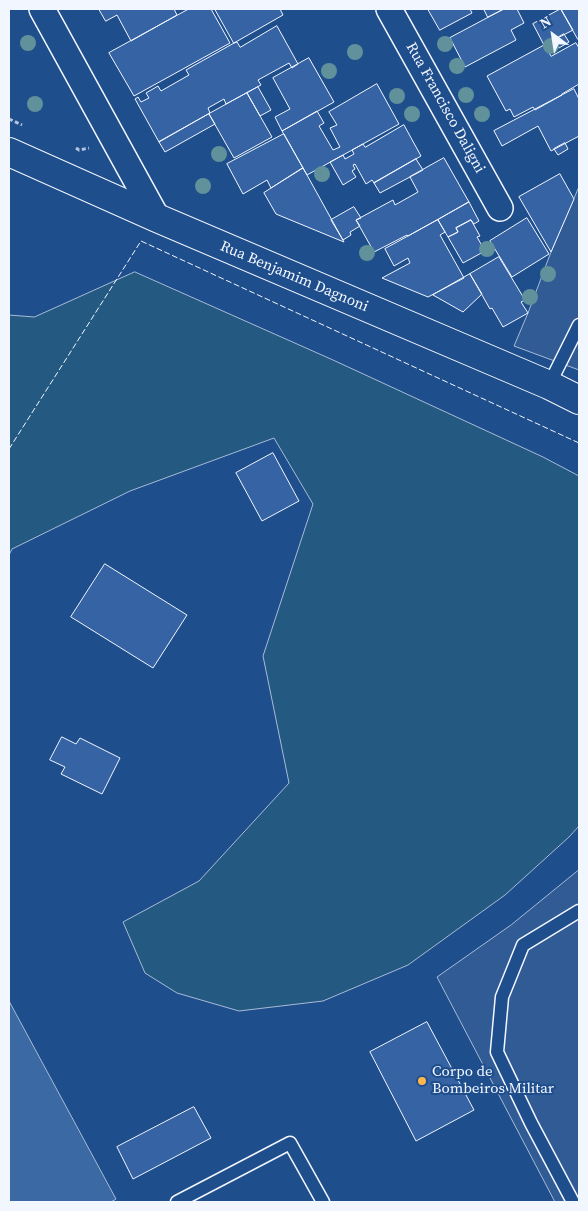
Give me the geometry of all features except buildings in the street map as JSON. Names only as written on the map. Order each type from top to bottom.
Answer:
[{"type":"street","points":[[42,9],[157,218]]},
{"type":"street","name":"Rua Francisco Daligni","points":[[389,9],[500,208]]},
{"type":"street","name":"Rua Benjamim Dagnoni","points":[[9,152],[579,400]]},
{"type":"lane","points":[[549,386],[579,325]]},
{"type":"lane","points":[[573,1202],[531,1123],[497,1052],[502,997],[523,945],[579,911]]},
{"type":"lane","points":[[177,1202],[290,1143],[323,1202]]},
{"type":"path","points":[[9,119],[26,127]]},
{"type":"path","points":[[70,146],[79,150],[90,148],[93,144]]},
{"type":"shaded area","points":[[579,187],[579,370],[514,346]]},
{"type":"shaded area","points":[[135,272],[333,360],[543,457],[579,476],[579,826],[505,895],[408,965],[323,1001],[239,1011],[177,993],[145,973],[123,922],[199,881],[289,783],[263,656],[313,504],[274,438],[130,491],[12,549],[9,555],[9,315],[34,317]]},
{"type":"shaded area","points":[[579,870],[579,1202],[555,1202],[437,977],[511,925]]},
{"type":"shaded area","points":[[9,1001],[116,1199],[111,1202],[9,1202]]},
{"type":"fence","points":[[9,449],[141,241],[579,443]]},
{"type":"place","name":"Corpo de Bombeiros Militar","points":[[422,1081]]}]
